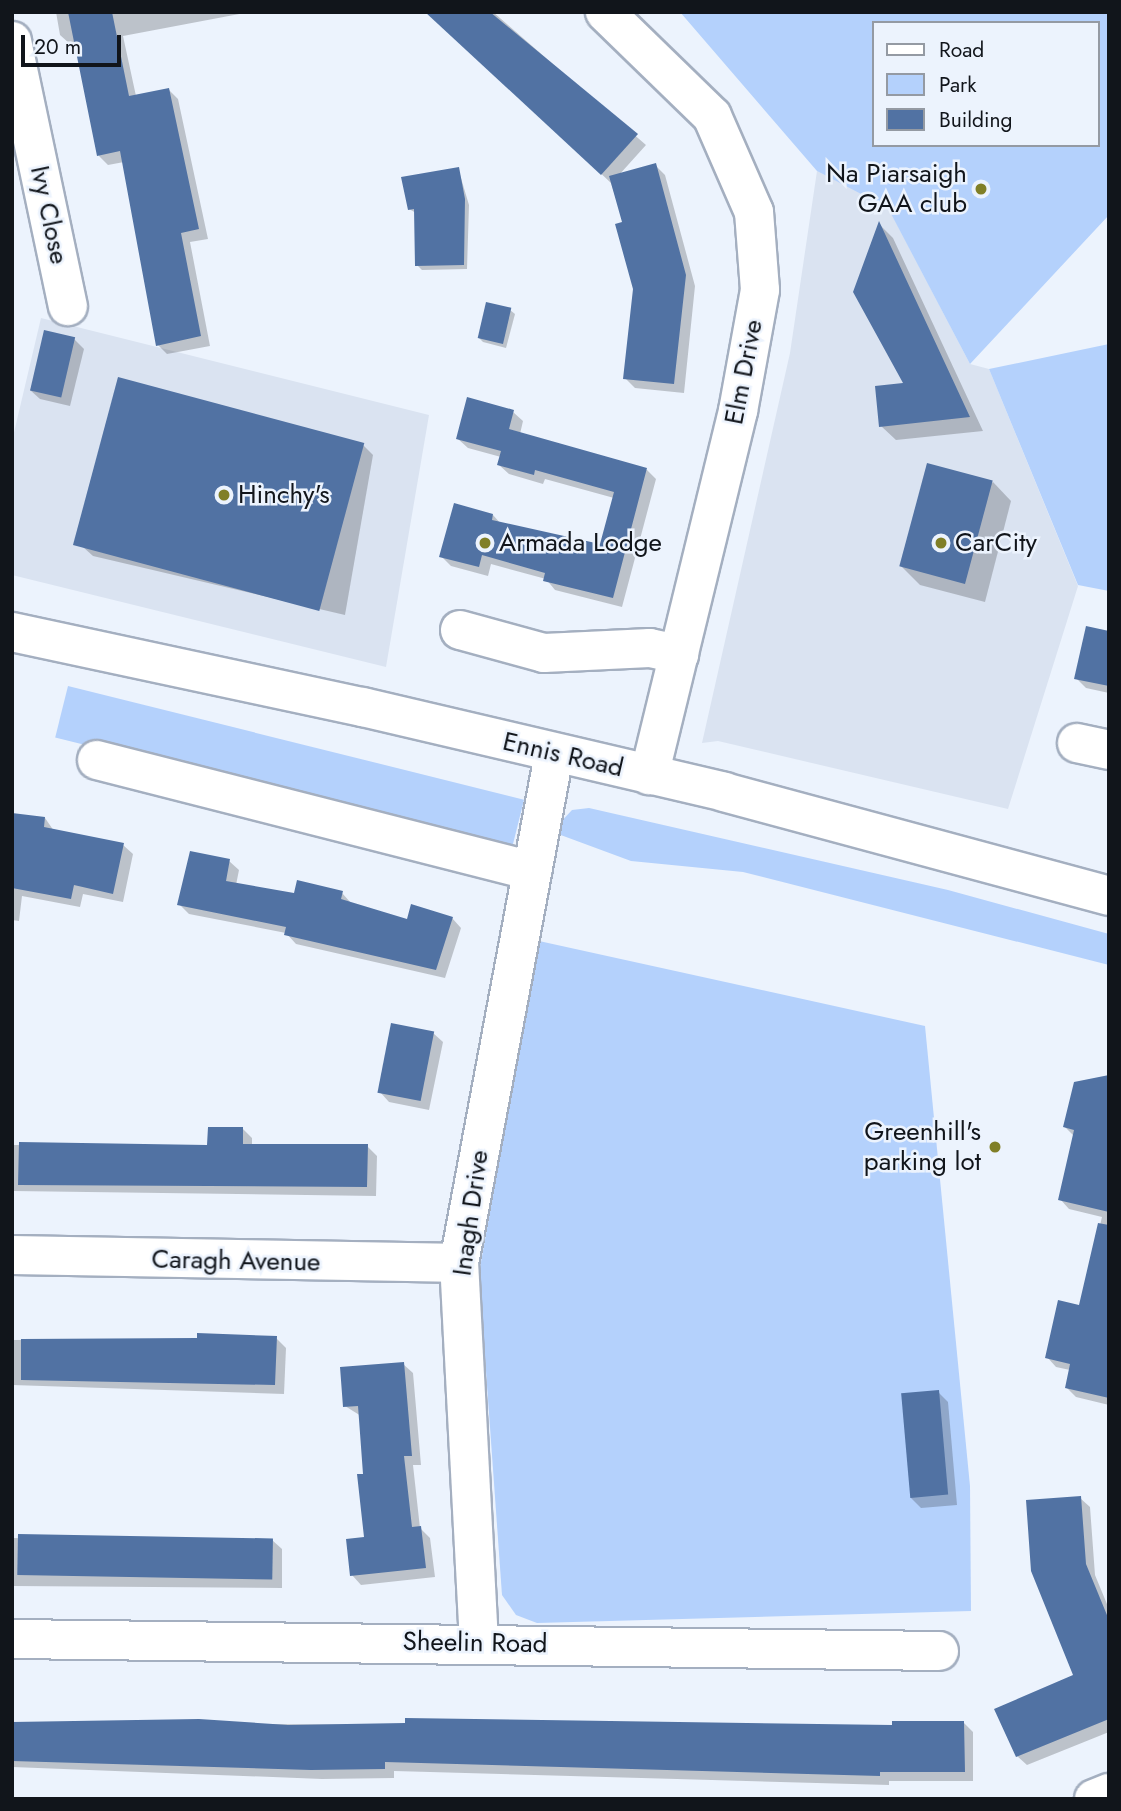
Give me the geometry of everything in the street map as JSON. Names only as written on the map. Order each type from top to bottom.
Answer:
[{"type":"street","name":"Elm Drive","points":[[606,12],[712,117],[754,212],[760,290],[738,411],[649,775]]},
{"type":"street","name":"Ivy Close","points":[[12,41],[68,306]]},
{"type":"street","points":[[460,630],[544,653],[650,648],[679,654]]},
{"type":"street","name":"Ennis Road","points":[[12,632],[363,707],[554,755],[649,775],[1109,896]]},
{"type":"street","name":"Inagh Drive","points":[[480,1643],[459,1263],[554,755]]},
{"type":"street","points":[[97,760],[533,871]]},
{"type":"street","name":"Caragh Avenue","points":[[12,1255],[459,1263]]},
{"type":"street","name":"Sheelin Road","points":[[12,1639],[939,1650]]},
{"type":"street","points":[[1094,1799],[1109,1793]]},
{"type":"shaded area","points":[[817,171],[888,207],[970,364],[989,369],[1078,586],[1008,809],[718,741],[702,743],[790,353]]},
{"type":"shaded area","points":[[41,318],[429,415],[386,667],[12,575],[12,441]]},
{"type":"green space","name":"Na Piarsaigh GAA club","points":[[680,12],[1109,12],[1109,215],[970,364],[888,208],[817,171]]},
{"type":"green space","points":[[1109,344],[1109,591],[1078,585],[989,369]]},
{"type":"green space","points":[[68,686],[524,800],[511,851],[55,737]]},
{"type":"green space","points":[[589,808],[948,890],[1109,934],[1109,965],[743,872],[631,861],[558,834],[557,826],[572,810]]},
{"type":"green space","points":[[539,941],[925,1026],[970,1486],[971,1611],[537,1623],[516,1615],[502,1595],[479,1273]]},
{"type":"building","points":[[68,12],[112,12],[129,96],[169,88],[199,229],[181,233],[201,336],[156,346],[120,151],[97,156]]},
{"type":"building","points":[[425,12],[490,12],[638,134],[601,175]]},
{"type":"building","points":[[656,163],[686,275],[674,384],[623,379],[633,289],[615,224],[622,222],[609,176]]},
{"type":"building","points":[[459,167],[465,199],[464,265],[415,266],[414,209],[408,210],[401,177]]},
{"type":"building","points":[[879,221],[970,417],[879,427],[875,386],[903,383],[853,292]]},
{"type":"building","points":[[486,302],[511,308],[503,344],[478,338]]},
{"type":"building","points":[[44,330],[75,337],[61,398],[30,390]]},
{"type":"building","name":"Hinchy's","points":[[118,377],[364,443],[319,611],[73,545]]},
{"type":"building","points":[[467,397],[514,410],[509,429],[647,468],[613,598],[543,581],[545,573],[482,555],[479,567],[439,557],[454,503],[493,514],[492,520],[600,544],[614,492],[535,470],[534,475],[497,465],[501,451],[456,439]]},
{"type":"building","name":"CarCity","points":[[927,463],[993,481],[965,584],[899,566]]},
{"type":"building","points":[[1086,626],[1109,631],[1109,686],[1074,679]]},
{"type":"building","points":[[12,813],[45,817],[44,827],[124,843],[113,894],[74,885],[71,899],[12,888]]},
{"type":"building","points":[[190,851],[230,859],[226,881],[294,893],[297,880],[343,891],[341,899],[407,919],[411,904],[453,917],[436,970],[284,935],[286,927],[177,905]]},
{"type":"building","points":[[391,1023],[434,1031],[421,1101],[377,1093]]},
{"type":"building","points":[[1109,1075],[1109,1212],[1058,1200],[1074,1130],[1063,1127],[1074,1082]]},
{"type":"building","points":[[208,1127],[243,1127],[243,1144],[368,1144],[367,1187],[18,1185],[19,1142],[207,1145]]},
{"type":"building","points":[[1098,1223],[1109,1225],[1109,1398],[1065,1388],[1070,1364],[1045,1358],[1058,1300],[1079,1305]]},
{"type":"building","points":[[197,1333],[277,1336],[275,1385],[21,1380],[21,1339],[197,1338]]},
{"type":"building","points":[[404,1362],[412,1456],[404,1456],[412,1527],[421,1526],[426,1568],[350,1576],[346,1539],[364,1537],[357,1474],[363,1474],[358,1406],[343,1407],[340,1367]]},
{"type":"building","points":[[939,1390],[948,1495],[910,1498],[901,1393]]},
{"type":"building","points":[[1081,1496],[1086,1564],[1109,1620],[1109,1719],[1016,1757],[994,1709],[1073,1675],[1031,1571],[1026,1500]]},
{"type":"building","points":[[18,1534],[273,1538],[272,1579],[17,1575]]},
{"type":"building","points":[[405,1718],[892,1725],[892,1721],[964,1721],[965,1772],[880,1772],[880,1776],[385,1762],[385,1769],[311,1770],[12,1761],[12,1722],[199,1719],[288,1725],[405,1723]]},
{"type":"place","name":"Na Piarsaigh GAA club","points":[[981,189]]},
{"type":"place","name":"Hinchy's","points":[[224,495]]},
{"type":"place","name":"Armada Lodge","points":[[485,543]]},
{"type":"place","name":"CarCity","points":[[941,543]]},
{"type":"place","name":"Greenhill's parking lot","points":[[995,1147]]}]
